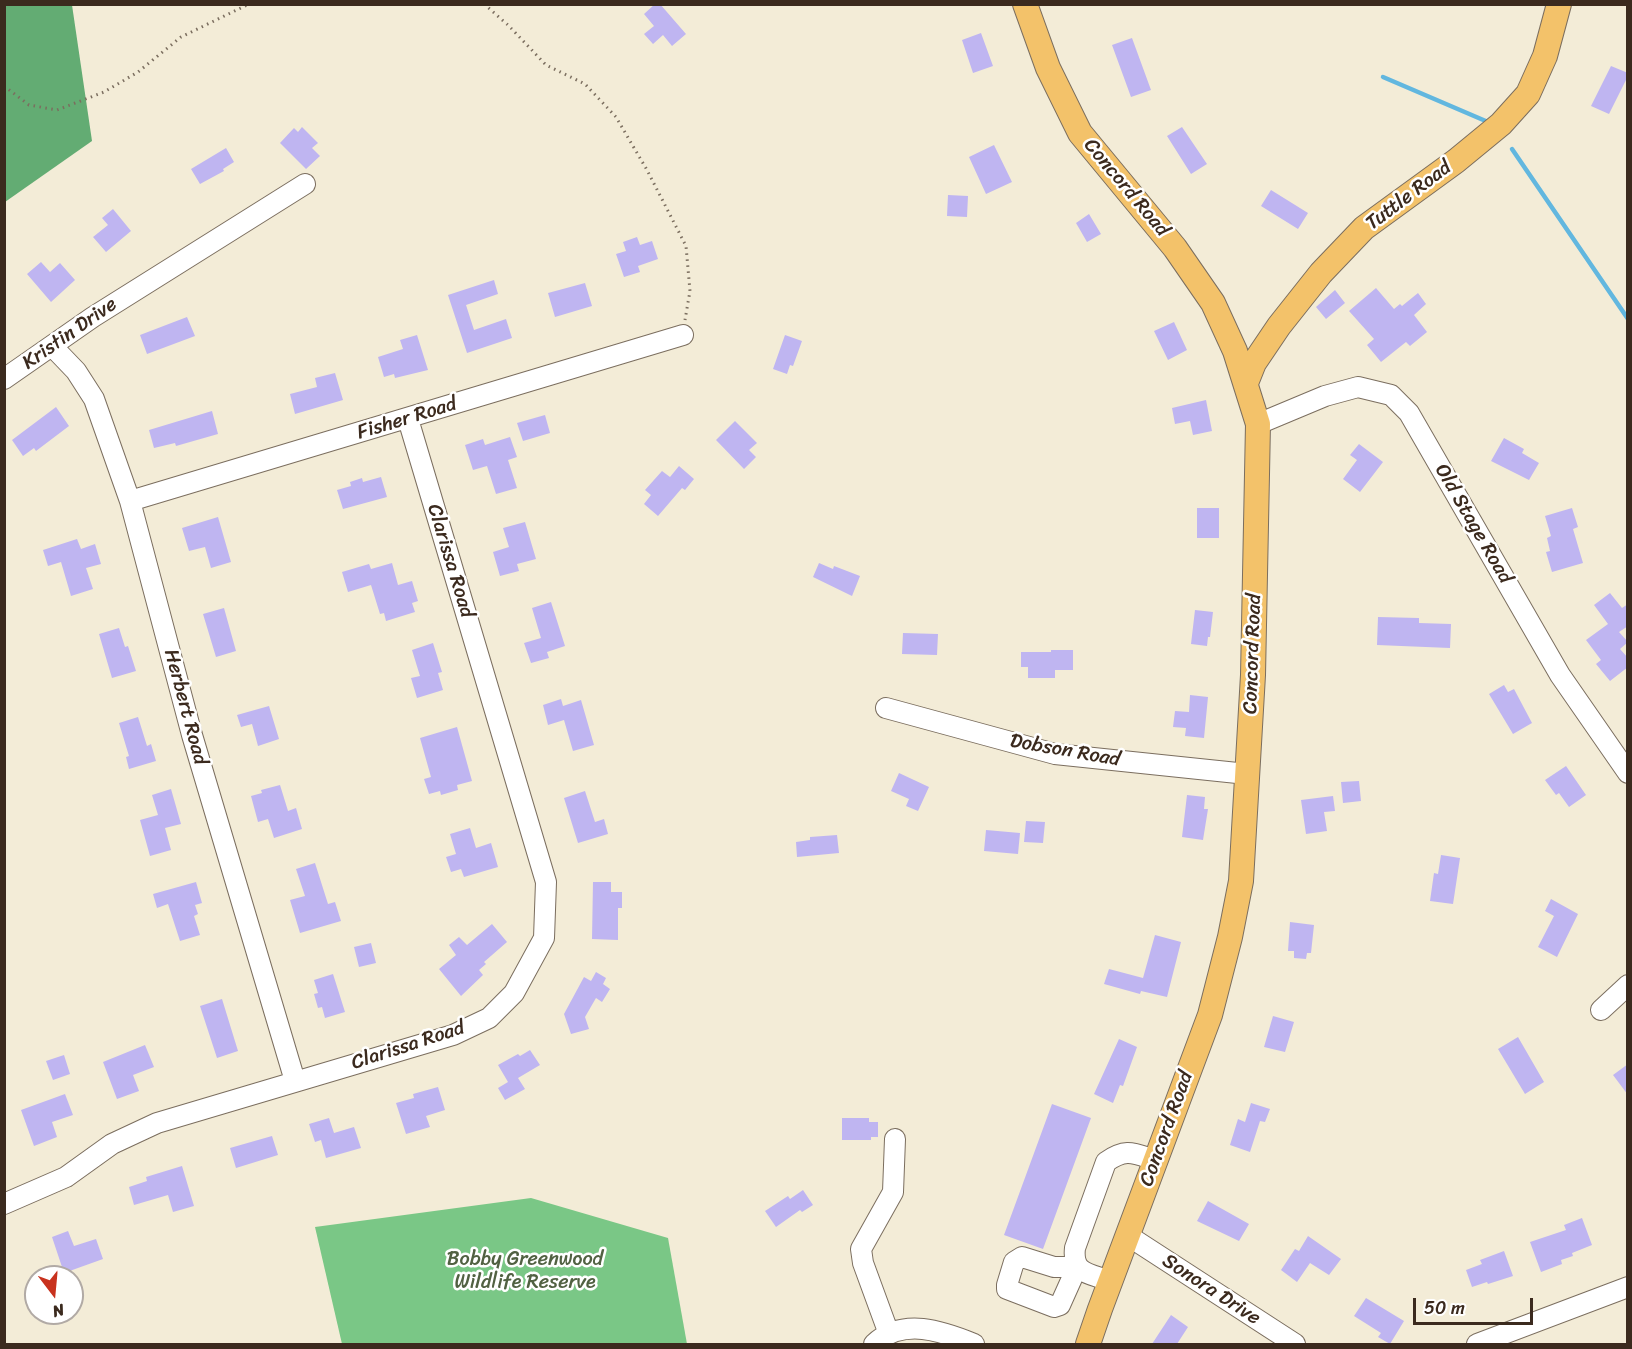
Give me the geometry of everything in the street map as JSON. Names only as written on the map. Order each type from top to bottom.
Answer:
[{"type":"main road","name":"Concord Road","points":[[1025,4],[1048,68],[1080,133],[1175,248],[1213,303],[1235,351],[1258,424],[1253,652],[1241,881],[1230,937],[1210,1015],[1088,1344]]},
{"type":"main road","name":"Tuttle Road","points":[[1246,383],[1254,363],[1279,326],[1321,273],[1364,228],[1456,161],[1500,124],[1528,94],[1545,56],[1560,4]]},
{"type":"street","name":"Kristin Drive","points":[[4,379],[136,289],[305,184]]},
{"type":"street","name":"Fisher Road","points":[[130,501],[683,335]]},
{"type":"street","name":"Herbert Road","points":[[52,346],[76,371],[94,399],[130,501],[192,735],[296,1081]]},
{"type":"street","name":"Old Stage Road","points":[[1258,424],[1325,396],[1358,387],[1391,395],[1409,413],[1560,675],[1628,773]]},
{"type":"street","name":"Clarissa Road","points":[[6,1198],[66,1177],[112,1144],[157,1123],[453,1035],[489,1018],[514,993],[544,938],[546,882],[408,419]]},
{"type":"street","name":"Dobson Road","points":[[886,708],[1055,754],[1247,774]]},
{"type":"street","points":[[1601,1010],[1628,985]]},
{"type":"street","points":[[895,1139],[893,1192],[861,1250],[862,1263],[881,1339],[904,1329],[918,1328],[948,1334],[974,1344]]},
{"type":"street","points":[[1110,1281],[1077,1268],[1073,1261],[1075,1248],[1106,1162],[1117,1154],[1130,1152],[1155,1160]]},
{"type":"street","name":"Sonora Drive","points":[[1127,1235],[1295,1344]]},
{"type":"street","points":[[1477,1344],[1628,1287]]},
{"type":"path","points":[[4,86],[29,105],[57,110],[104,92],[138,72],[181,37],[249,4]]},
{"type":"path","points":[[484,4],[546,64],[585,84],[616,117],[647,170],[686,246],[690,291],[683,335]]},
{"type":"green space","points":[[5,4],[72,5],[92,141],[5,202]]},
{"type":"green space","name":"Bobby Greenwood Wildlife Reserve","points":[[531,1198],[668,1238],[687,1344],[342,1344],[315,1227]]},
{"type":"building","points":[[655,4],[660,4],[686,34],[672,46],[663,35],[653,44],[644,34],[654,26],[644,14]]},
{"type":"building","points":[[981,33],[993,66],[973,73],[962,40]]},
{"type":"building","points":[[1132,38],[1151,90],[1131,97],[1112,45]]},
{"type":"building","points":[[1611,66],[1628,73],[1628,76],[1609,114],[1591,106]]},
{"type":"building","points":[[302,127],[318,143],[312,148],[320,156],[306,169],[280,143],[294,128],[298,132]]},
{"type":"building","points":[[1182,127],[1207,164],[1191,174],[1167,136]]},
{"type":"building","points":[[994,145],[1012,182],[986,194],[969,157]]},
{"type":"building","points":[[226,148],[234,162],[223,169],[224,171],[200,184],[191,169]]},
{"type":"building","points":[[1271,190],[1308,213],[1298,229],[1261,206]]},
{"type":"building","points":[[948,195],[968,196],[967,217],[947,216]]},
{"type":"building","points":[[113,209],[131,231],[106,252],[93,237],[108,225],[102,218]]},
{"type":"building","points":[[1089,214],[1101,234],[1087,242],[1076,223]]},
{"type":"building","points":[[637,237],[640,245],[652,241],[658,259],[638,266],[640,272],[624,277],[616,254],[626,251],[623,242]]},
{"type":"building","points":[[41,262],[50,272],[60,263],[75,280],[51,302],[27,274]]},
{"type":"building","points":[[494,280],[498,294],[466,305],[474,330],[506,319],[512,338],[467,353],[448,295]]},
{"type":"building","points":[[585,283],[592,306],[555,317],[548,293]]},
{"type":"building","points":[[1376,288],[1394,309],[1400,304],[1402,306],[1418,293],[1426,304],[1414,315],[1427,332],[1410,346],[1406,342],[1381,362],[1367,345],[1374,339],[1349,311]]},
{"type":"building","points":[[1335,290],[1345,303],[1326,319],[1316,307]]},
{"type":"building","points":[[187,317],[195,336],[147,354],[140,335]]},
{"type":"building","points":[[1174,322],[1187,350],[1168,360],[1154,331]]},
{"type":"building","points":[[417,335],[428,370],[395,378],[394,374],[384,377],[378,357],[403,349],[400,340]]},
{"type":"building","points":[[785,335],[802,341],[793,366],[790,365],[787,374],[773,369]]},
{"type":"building","points":[[335,373],[343,400],[295,414],[290,394],[317,387],[315,378]]},
{"type":"building","points":[[1206,400],[1212,431],[1193,435],[1190,421],[1175,424],[1172,408]]},
{"type":"building","points":[[56,407],[69,426],[36,451],[34,448],[23,456],[12,440]]},
{"type":"building","points":[[212,411],[218,434],[176,446],[175,443],[154,448],[149,430]]},
{"type":"building","points":[[545,415],[550,433],[523,441],[517,423]]},
{"type":"building","points":[[735,421],[757,443],[749,450],[756,457],[744,469],[716,440]]},
{"type":"building","points":[[510,437],[517,457],[508,460],[517,488],[496,494],[487,466],[473,470],[465,445],[483,439],[485,445]]},
{"type":"building","points":[[1504,438],[1524,449],[1522,453],[1539,463],[1529,480],[1491,461]]},
{"type":"building","points":[[1359,444],[1383,462],[1360,492],[1343,479],[1357,460],[1350,455]]},
{"type":"building","points":[[679,466],[694,479],[685,490],[682,488],[658,516],[644,504],[651,495],[645,490],[662,471],[670,477]]},
{"type":"building","points":[[381,477],[387,497],[343,509],[337,490],[351,486],[350,482],[362,478],[363,482]]},
{"type":"building","points":[[1197,508],[1219,508],[1219,538],[1197,538]]},
{"type":"building","points":[[1572,508],[1578,527],[1573,529],[1583,563],[1552,572],[1546,552],[1550,551],[1547,538],[1551,536],[1545,516]]},
{"type":"building","points":[[218,517],[231,562],[211,568],[205,547],[189,551],[182,528]]},
{"type":"building","points":[[525,522],[536,559],[517,564],[519,571],[500,576],[493,552],[509,547],[503,528]]},
{"type":"building","points":[[77,539],[81,549],[95,544],[101,564],[86,568],[93,589],[71,596],[61,562],[48,566],[43,550]]},
{"type":"building","points":[[392,563],[398,585],[412,581],[418,601],[412,603],[415,612],[386,621],[384,613],[380,614],[371,585],[348,592],[342,572],[369,564],[371,569]]},
{"type":"building","points":[[819,563],[860,576],[852,596],[813,577]]},
{"type":"building","points":[[1610,593],[1622,608],[1628,604],[1628,626],[1619,632],[1628,642],[1620,649],[1628,658],[1628,667],[1610,681],[1596,664],[1601,660],[1586,640],[1608,624],[1594,605]]},
{"type":"building","points":[[551,602],[565,646],[547,652],[549,658],[531,663],[524,643],[541,638],[532,608]]},
{"type":"building","points":[[224,608],[236,651],[216,657],[203,614]]},
{"type":"building","points":[[1195,610],[1213,612],[1207,646],[1191,644]]},
{"type":"building","points":[[1378,617],[1419,618],[1419,623],[1451,624],[1450,648],[1377,645]]},
{"type":"building","points":[[119,628],[136,671],[112,678],[99,634]]},
{"type":"building","points":[[903,633],[938,634],[937,655],[902,654]]},
{"type":"building","points":[[433,643],[442,672],[438,673],[443,690],[417,698],[411,678],[420,676],[412,650]]},
{"type":"building","points":[[1051,650],[1073,650],[1073,670],[1055,670],[1055,678],[1028,678],[1028,667],[1021,667],[1021,652],[1051,652]]},
{"type":"building","points":[[1504,685],[1508,692],[1514,689],[1532,723],[1513,734],[1489,694]]},
{"type":"building","points":[[1190,695],[1208,697],[1204,738],[1185,736],[1186,728],[1173,727],[1175,711],[1189,712]]},
{"type":"building","points":[[561,699],[563,706],[581,700],[594,745],[573,751],[564,720],[548,725],[543,705]]},
{"type":"building","points":[[269,706],[279,739],[258,746],[252,724],[241,727],[237,715]]},
{"type":"building","points":[[138,717],[147,746],[151,744],[156,761],[129,769],[126,757],[129,756],[119,723]]},
{"type":"building","points":[[457,727],[472,781],[457,785],[458,790],[441,795],[440,791],[429,794],[424,779],[431,777],[420,738]]},
{"type":"building","points":[[1566,766],[1586,795],[1569,807],[1559,793],[1556,795],[1545,780]]},
{"type":"building","points":[[899,773],[929,787],[918,811],[906,806],[909,799],[891,791]]},
{"type":"building","points":[[1359,781],[1361,801],[1343,803],[1341,782]]},
{"type":"building","points":[[280,785],[288,811],[296,808],[302,829],[274,838],[268,819],[258,822],[251,796],[262,793],[261,790]]},
{"type":"building","points":[[171,789],[181,824],[165,828],[171,850],[150,856],[140,820],[158,815],[152,795]]},
{"type":"building","points":[[585,791],[595,822],[604,819],[608,834],[578,843],[564,798]]},
{"type":"building","points":[[1187,795],[1205,797],[1204,809],[1208,809],[1203,840],[1182,837]]},
{"type":"building","points":[[1333,796],[1335,811],[1324,812],[1327,831],[1306,834],[1301,800]]},
{"type":"building","points":[[1026,821],[1045,822],[1043,843],[1024,842]]},
{"type":"building","points":[[470,828],[476,848],[491,843],[498,867],[464,877],[461,869],[451,872],[446,857],[456,854],[450,834]]},
{"type":"building","points":[[986,830],[1020,833],[1018,854],[984,851]]},
{"type":"building","points":[[837,835],[839,853],[797,857],[796,842],[810,840],[810,837]]},
{"type":"building","points":[[1441,855],[1460,858],[1453,904],[1430,901],[1434,873],[1438,874]]},
{"type":"building","points":[[315,863],[328,904],[335,902],[341,921],[300,933],[290,900],[305,896],[296,869]]},
{"type":"building","points":[[196,882],[202,903],[195,905],[198,914],[194,916],[200,935],[180,941],[168,904],[157,908],[153,894]]},
{"type":"building","points":[[593,882],[611,882],[611,892],[622,892],[622,908],[618,908],[618,940],[592,939]]},
{"type":"building","points":[[1551,899],[1578,914],[1557,957],[1538,947],[1554,916],[1545,911]]},
{"type":"building","points":[[1290,922],[1314,925],[1311,953],[1307,953],[1306,959],[1294,958],[1294,951],[1288,951]]},
{"type":"building","points":[[492,924],[507,942],[484,962],[486,964],[479,970],[483,975],[461,996],[439,969],[456,955],[449,945],[459,937],[467,945]]},
{"type":"building","points":[[1155,935],[1181,942],[1167,997],[1141,991],[1140,994],[1104,984],[1109,969],[1143,978]]},
{"type":"building","points":[[371,943],[376,963],[359,967],[354,947]]},
{"type":"building","points":[[596,972],[606,978],[603,984],[610,989],[602,1002],[596,998],[585,1017],[589,1029],[571,1034],[564,1014],[584,977],[591,981]]},
{"type":"building","points":[[333,974],[345,1012],[325,1018],[322,1007],[318,1008],[314,994],[318,993],[314,980]]},
{"type":"building","points":[[222,999],[238,1051],[217,1058],[200,1006]]},
{"type":"building","points":[[1273,1016],[1294,1022],[1285,1052],[1264,1047]]},
{"type":"building","points":[[1518,1037],[1544,1082],[1525,1094],[1498,1049]]},
{"type":"building","points":[[1119,1039],[1137,1047],[1123,1086],[1120,1085],[1113,1103],[1094,1094]]},
{"type":"building","points":[[145,1045],[154,1067],[133,1075],[139,1091],[117,1099],[103,1062]]},
{"type":"building","points":[[530,1050],[540,1065],[518,1078],[525,1089],[505,1100],[498,1088],[508,1082],[498,1065]]},
{"type":"building","points":[[64,1055],[70,1074],[53,1080],[46,1061]]},
{"type":"building","points":[[1628,1064],[1628,1095],[1613,1075]]},
{"type":"building","points":[[438,1087],[445,1110],[426,1116],[430,1127],[406,1134],[396,1103],[414,1098],[413,1094]]},
{"type":"building","points":[[65,1094],[73,1115],[52,1122],[57,1137],[34,1146],[21,1110]]},
{"type":"building","points":[[1251,1103],[1270,1109],[1265,1122],[1260,1121],[1250,1152],[1230,1145],[1238,1119],[1245,1122]]},
{"type":"building","points":[[1052,1104],[1091,1118],[1043,1249],[1004,1235]]},
{"type":"building","points":[[329,1118],[334,1133],[354,1127],[361,1148],[326,1158],[321,1140],[315,1142],[309,1124]]},
{"type":"building","points":[[842,1118],[869,1118],[869,1122],[878,1122],[878,1137],[871,1137],[871,1140],[842,1140]]},
{"type":"building","points":[[272,1136],[278,1155],[236,1168],[230,1148]]},
{"type":"building","points":[[182,1166],[194,1206],[173,1212],[168,1195],[134,1205],[129,1187],[147,1181],[146,1177]]},
{"type":"building","points":[[803,1190],[813,1205],[802,1212],[800,1210],[776,1227],[765,1211],[788,1196],[790,1199]]},
{"type":"building","points":[[1208,1201],[1249,1224],[1239,1241],[1197,1221]]},
{"type":"building","points":[[1582,1218],[1592,1245],[1572,1253],[1573,1256],[1561,1260],[1562,1264],[1541,1272],[1530,1242],[1566,1230],[1564,1225]]},
{"type":"building","points":[[68,1231],[74,1246],[96,1239],[103,1259],[84,1266],[61,1265],[52,1237]]},
{"type":"building","points":[[1308,1236],[1341,1259],[1329,1275],[1310,1263],[1297,1282],[1281,1270],[1295,1249],[1299,1251]]},
{"type":"building","points":[[1504,1251],[1513,1276],[1472,1287],[1466,1270],[1482,1264],[1480,1260]]},
{"type":"building","points":[[1366,1298],[1404,1321],[1390,1344],[1378,1337],[1381,1333],[1354,1316]]},
{"type":"building","points":[[1171,1315],[1188,1327],[1177,1344],[1152,1344]]},
{"type":"waterway","points":[[1383,77],[1488,122]]},
{"type":"waterway","points":[[1512,149],[1628,319]]}]
